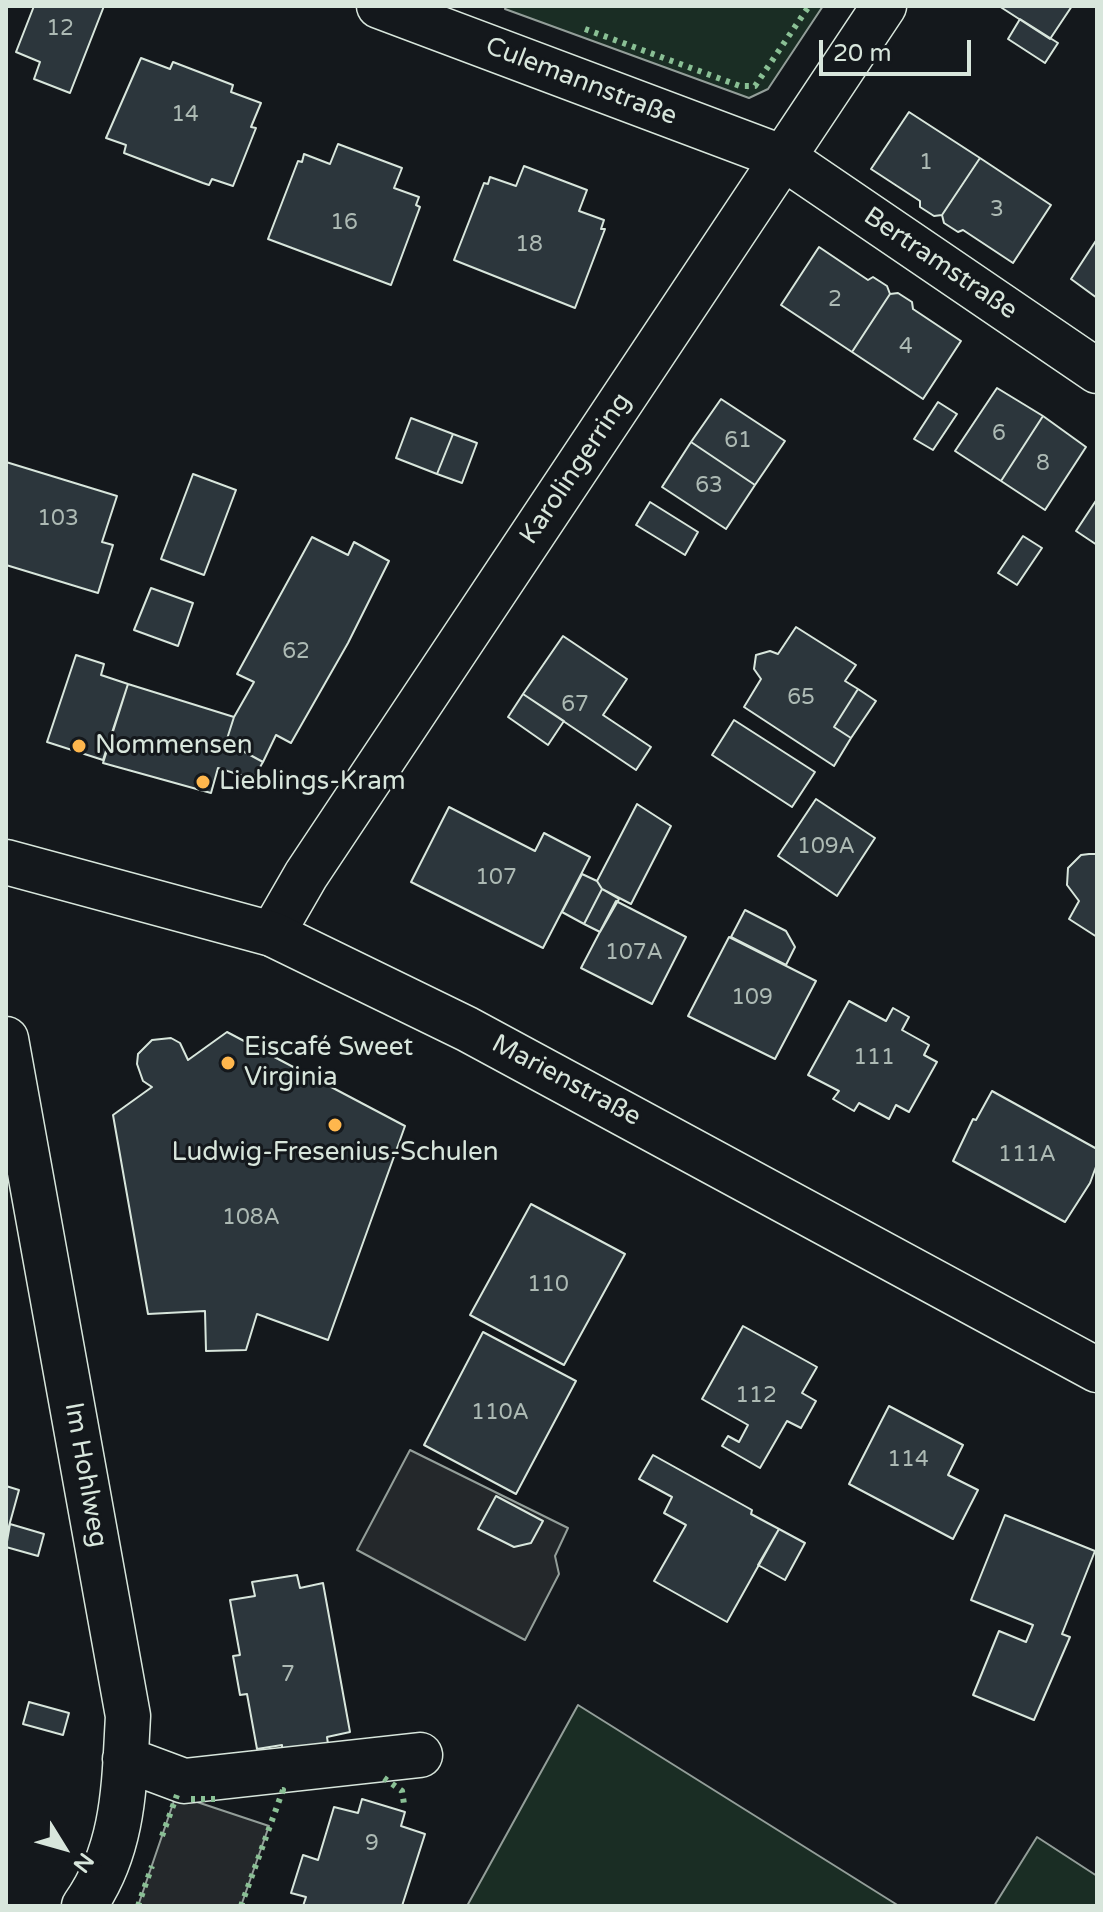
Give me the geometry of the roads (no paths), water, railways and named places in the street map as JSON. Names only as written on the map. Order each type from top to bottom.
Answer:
[{"type":"street","name":"Culemannstraße","points":[[379,6],[784,158]]},
{"type":"street","name":"Karolingerring","points":[[272,934],[306,875],[884,6]]},
{"type":"street","name":"Bertramstraße","points":[[784,158],[1097,371]]},
{"type":"street","name":"Marienstraße","points":[[9,871],[272,934],[467,1029],[1097,1370]]},
{"type":"street","name":"Im Hohlweg","points":[[6,1039],[128,1716],[122,1821],[97,1887],[84,1906]]},
{"type":"street","points":[[125,1759],[184,1781],[420,1755]]},
{"type":"place","name":"Nommensen","points":[[79,746]]},
{"type":"place","name":"Lieblings-Kram","points":[[203,782]]},
{"type":"place","name":"Eiscafé Sweet Virginia","points":[[228,1063]]},
{"type":"place","name":"Ludwig-Fresenius-Schulen","points":[[335,1125]]}]
